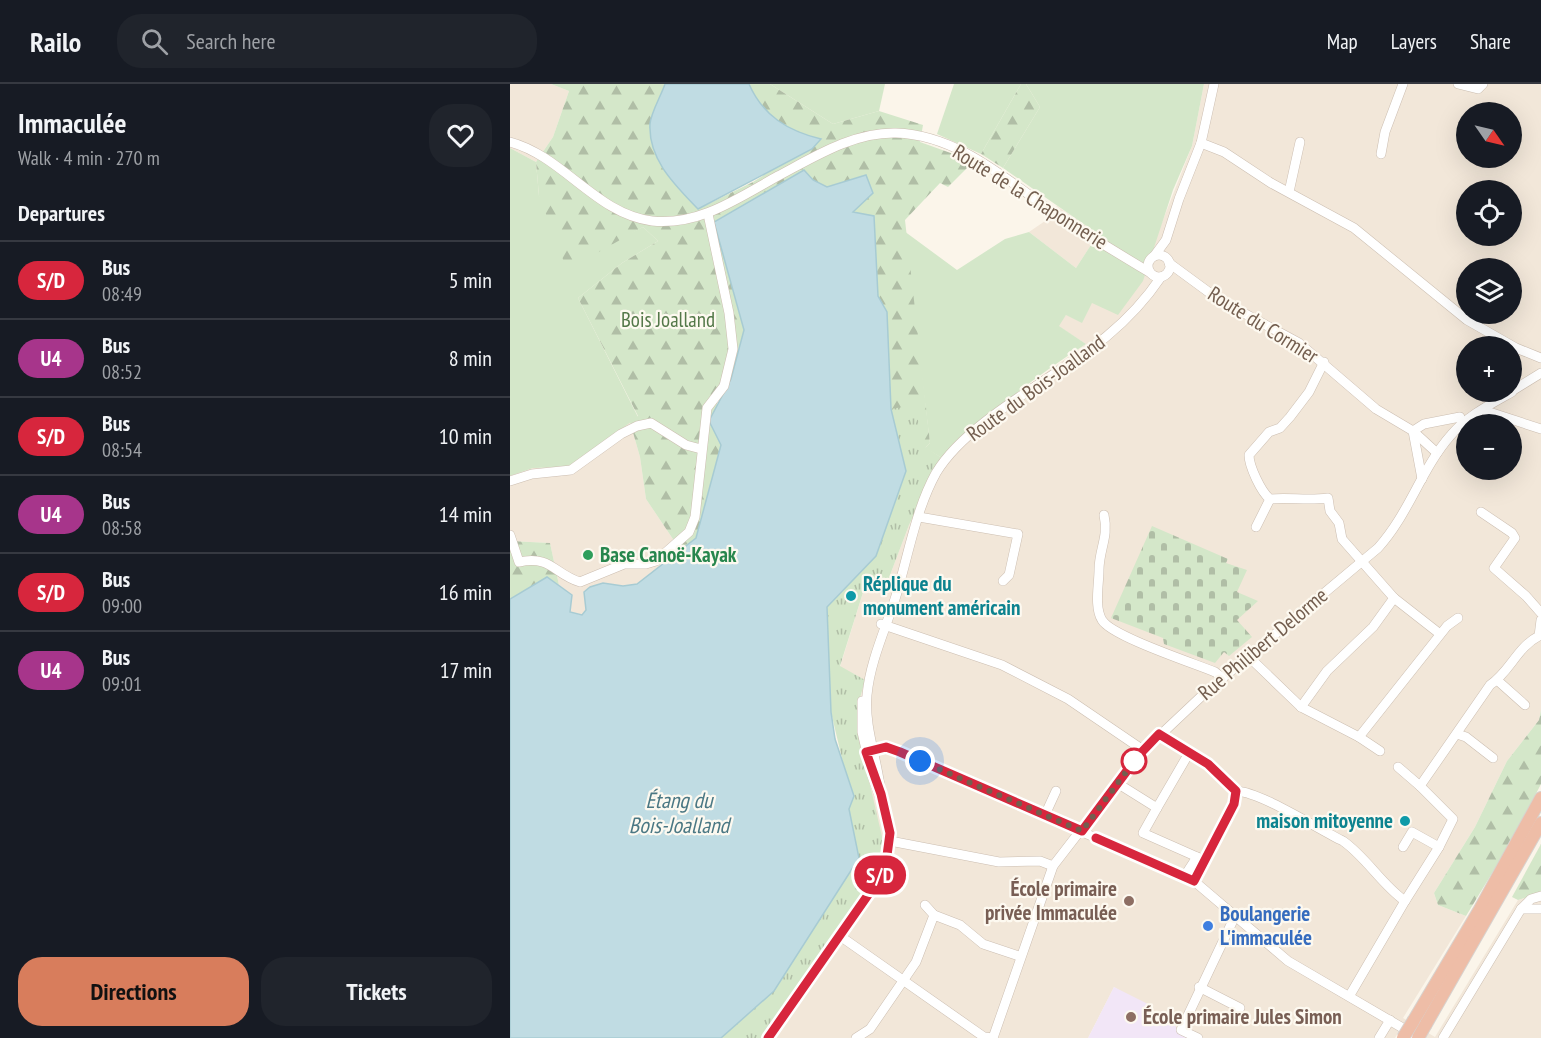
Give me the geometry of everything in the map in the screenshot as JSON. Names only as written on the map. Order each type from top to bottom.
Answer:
[{"type":"highway","points":[[1419,1038],[1420,1022],[1541,798]]},
{"type":"highway","points":[[1403,1038],[1420,1022],[1541,823]]},
{"type":"street","points":[[1153,257],[1166,240],[1201,143],[1214,84]]},
{"type":"street","points":[[1381,154],[1385,132],[1403,84]]},
{"type":"street","points":[[1458,84],[1478,89],[1483,84]]},
{"type":"street","name":"Route de la Chaponnerie","points":[[510,142],[545,157],[601,198],[636,218],[676,221],[708,214],[840,145],[863,137],[896,133],[938,141],[959,149],[1150,273],[1189,278]]},
{"type":"street","points":[[1289,192],[1300,142]]},
{"type":"street","points":[[1201,143],[1224,152],[1354,228],[1442,302],[1467,320],[1516,348],[1541,358]]},
{"type":"street","points":[[510,535],[519,562],[534,559],[553,565],[580,582],[624,564],[646,564],[656,561],[689,532],[696,507],[707,408],[724,386],[734,349],[708,214]]},
{"type":"street","points":[[1163,276],[1168,260],[1166,240]]},
{"type":"street","points":[[1127,259],[1153,257],[1168,260]]},
{"type":"street","name":"Route du Bois-Joalland","points":[[1143,299],[1150,273],[1148,265],[1153,257]]},
{"type":"street","name":"Route du Cormier","points":[[1168,260],[1218,299],[1299,343],[1324,362],[1376,409],[1413,431],[1437,453]]},
{"type":"street","name":"Route du Bois-Joalland","points":[[768,1038],[880,875],[889,853],[890,841],[866,732],[862,694],[933,479],[951,452],[985,422],[1084,357],[1122,323],[1163,276]]},
{"type":"street","points":[[1324,362],[1309,392],[1290,417],[1280,428],[1269,432],[1249,455],[1251,468],[1264,495],[1270,499],[1289,497],[1300,501],[1328,498],[1330,511],[1339,523],[1342,539],[1394,598],[1440,634]]},
{"type":"street","name":"Rue Philibert Delorme","points":[[1522,385],[1541,373]]},
{"type":"street","name":"Rue Philibert Delorme","points":[[988,1038],[1053,866],[1143,750],[1394,531],[1437,453],[1452,434],[1495,402]]},
{"type":"street","points":[[1483,410],[1541,429]]},
{"type":"street","points":[[1422,479],[1413,431],[1424,424],[1456,418]]},
{"type":"street","points":[[510,481],[532,474],[571,470],[621,434],[637,426],[651,423],[687,445],[701,449]]},
{"type":"street","points":[[1256,527],[1270,499]]},
{"type":"street","points":[[1481,512],[1512,533],[1515,538],[1494,568],[1526,596],[1541,613]]},
{"type":"street","points":[[1104,515],[1107,530],[1099,564],[1098,609],[1101,619],[1116,632],[1215,672],[1223,678]]},
{"type":"street","points":[[919,517],[1018,534],[1009,575],[1003,581]]},
{"type":"street","name":"Route du Bois-Joalland","points":[[884,625],[889,601],[910,548]]},
{"type":"street","points":[[1301,707],[1327,671],[1373,627],[1394,598]]},
{"type":"street","points":[[1359,737],[1440,634],[1458,618]]},
{"type":"street","points":[[1420,786],[1490,685],[1497,680],[1527,642],[1539,636],[1541,620]]},
{"type":"street","points":[[884,625],[1002,665],[1061,695],[1143,750]]},
{"type":"street","points":[[1249,657],[1301,707],[1359,737],[1380,751]]},
{"type":"street","points":[[1497,680],[1525,705]]},
{"type":"street","points":[[866,732],[891,749],[1194,881],[1288,961],[1350,995],[1419,1038]]},
{"type":"street","points":[[1159,734],[1208,764],[1236,791],[1246,791],[1264,799],[1343,841],[1387,888],[1405,901]]},
{"type":"street","points":[[1457,734],[1466,737],[1493,758]]},
{"type":"street","points":[[871,753],[891,749]]},
{"type":"street","points":[[1189,753],[1143,833],[1201,859]]},
{"type":"street","points":[[1350,995],[1439,847],[1453,819],[1398,766]]},
{"type":"street","points":[[1117,783],[1157,808]]},
{"type":"street","points":[[1045,815],[1056,791]]},
{"type":"street","points":[[1185,877],[1201,859],[1234,804],[1236,791]]},
{"type":"street","points":[[1403,847],[1412,832],[1439,847]]},
{"type":"street","points":[[890,841],[999,862],[1040,861],[1053,866]]},
{"type":"street","points":[[1194,881],[1201,859]]},
{"type":"street","points":[[1443,1038],[1521,909],[1531,899],[1541,896]]},
{"type":"street","points":[[925,905],[934,915],[960,925],[983,944],[1019,956]]},
{"type":"street","points":[[1521,909],[1541,909]]},
{"type":"street","points":[[852,1038],[870,1029],[904,981],[916,962],[934,915]]},
{"type":"street","points":[[1198,1038],[1181,1030],[1199,987],[1234,916]]},
{"type":"street","points":[[840,936],[988,1038]]},
{"type":"street","points":[[1199,987],[1240,1008]]},
{"type":"street","points":[[1379,1038],[1390,1020]]},
{"type":"shaded area","points":[[510,84],[551,84],[569,91],[553,137],[536,162],[510,148]]},
{"type":"shaded area","points":[[1204,84],[1541,84],[1541,710],[1539,720],[1507,761],[1475,827],[1434,893],[1438,905],[1466,916],[1403,1018],[1435,1037],[1518,900],[1541,893],[1541,1038],[1406,1038],[1398,1033],[1395,1038],[1191,1038],[1178,1032],[1174,1023],[1114,987],[1088,1038],[763,1038],[790,1001],[860,742],[857,709],[865,680],[840,667],[865,586],[884,591],[909,525],[942,458],[984,417],[1086,344],[1058,326],[1066,315],[1092,303],[1159,230],[1192,146]]},
{"type":"shaded area","points":[[1057,206],[1098,234],[1076,268],[1029,232],[1048,219]]},
{"type":"shaded area","points":[[630,422],[640,457],[646,499],[681,551],[637,585],[623,586],[603,583],[584,592],[586,610],[583,615],[570,612],[572,595],[559,585],[550,543],[510,541],[510,476],[533,468],[568,467]]},
{"type":"shaded area","name":"École primaire Jules Simon","points":[[1114,987],[1148,1004],[1151,1011],[1174,1023],[1178,1032],[1191,1038],[1088,1038]]},
{"type":"green space","name":"Bois Joalland","points":[[551,84],[665,84],[660,99],[698,209],[753,182],[820,139],[803,135],[783,126],[763,107],[749,84],[770,84],[833,124],[879,111],[923,125],[920,142],[959,156],[970,165],[948,187],[940,183],[905,220],[930,443],[925,448],[891,409],[887,312],[878,296],[874,216],[853,212],[866,175],[827,187],[813,180],[714,222],[744,330],[731,379],[717,401],[721,445],[696,538],[681,551],[646,499],[640,457],[630,422],[638,416],[578,298],[622,263],[658,241],[643,227],[567,270],[539,196],[536,162],[553,137],[569,91]]},
{"type":"green space","points":[[770,84],[885,84],[879,111],[833,124]]},
{"type":"green space","points":[[954,84],[1021,84],[981,154],[937,134]]},
{"type":"green space","points":[[1021,84],[1026,84],[1040,107],[1003,168],[981,154]]},
{"type":"green space","points":[[1026,84],[1204,84],[1192,146],[1173,190],[1143,281],[1118,315],[1092,303],[1082,323],[1066,315],[1059,326],[1086,344],[1011,397],[942,458],[925,448],[930,443],[904,231],[957,270],[1005,239],[1029,232],[1076,268],[1098,234],[1003,168],[1040,107]]},
{"type":"green space","points":[[510,148],[536,162],[539,196],[625,236],[643,227],[658,241],[622,263],[578,298],[638,417],[568,467],[533,468],[510,476]]},
{"type":"green space","points":[[914,405],[925,447],[942,458],[909,525],[884,591],[865,586],[840,666],[865,680],[857,709],[860,742],[884,845],[878,871],[858,905],[763,1038],[721,1038],[761,1003],[859,858],[849,809],[844,767],[831,712],[827,607],[876,556],[906,471],[891,409]]},
{"type":"green space","points":[[1152,526],[1228,559],[1226,563],[1247,570],[1237,592],[1258,601],[1237,620],[1252,637],[1229,656],[1224,652],[1215,663],[1164,644],[1163,638],[1111,618]]},
{"type":"green space","points":[[510,541],[550,543],[559,585],[547,577],[510,599]]},
{"type":"green space","points":[[1541,710],[1541,784],[1514,837],[1466,916],[1438,905],[1434,893],[1475,827],[1507,761],[1539,720]]},
{"type":"green space","points":[[1541,844],[1541,893],[1518,900],[1512,897]]},
{"type":"water","points":[[665,84],[749,84],[769,113],[787,127],[821,139],[812,149],[698,209],[665,171],[654,149],[650,124]]},
{"type":"water","name":"Étang du Bois-Joalland","points":[[804,170],[813,180],[827,187],[866,175],[873,193],[853,212],[874,216],[878,296],[887,312],[891,409],[906,471],[876,556],[827,607],[831,712],[835,739],[854,796],[849,809],[859,858],[774,991],[721,1038],[510,1038],[510,599],[547,577],[572,595],[570,612],[582,615],[586,610],[584,592],[590,587],[603,583],[623,586],[637,584],[696,538],[721,445],[709,421],[731,379],[744,330],[714,222]]},
{"type":"bus line","name":"S/D","points":[[768,1038],[868,895],[886,863],[890,833],[881,794],[872,775],[866,752],[886,747],[900,752],[1082,831],[1138,756],[1159,734],[1208,764],[1232,784],[1236,791],[1234,804],[1194,881],[1096,838]]},
{"type":"place","name":"Base Canoë-Kayak","points":[[588,555]]},
{"type":"place","name":"Réplique du monument américain","points":[[851,596]]},
{"type":"place","name":"maison mitoyenne","points":[[1405,821]]},
{"type":"place","name":"École primaire privée Immaculée","points":[[1129,901]]},
{"type":"place","name":"Boulangerie L'immaculée","points":[[1208,926]]},
{"type":"place","name":"École primaire Jules Simon","points":[[1131,1017]]},
{"type":"route","points":[[920,761],[1082,831],[1138,756],[1134,761]]}]
